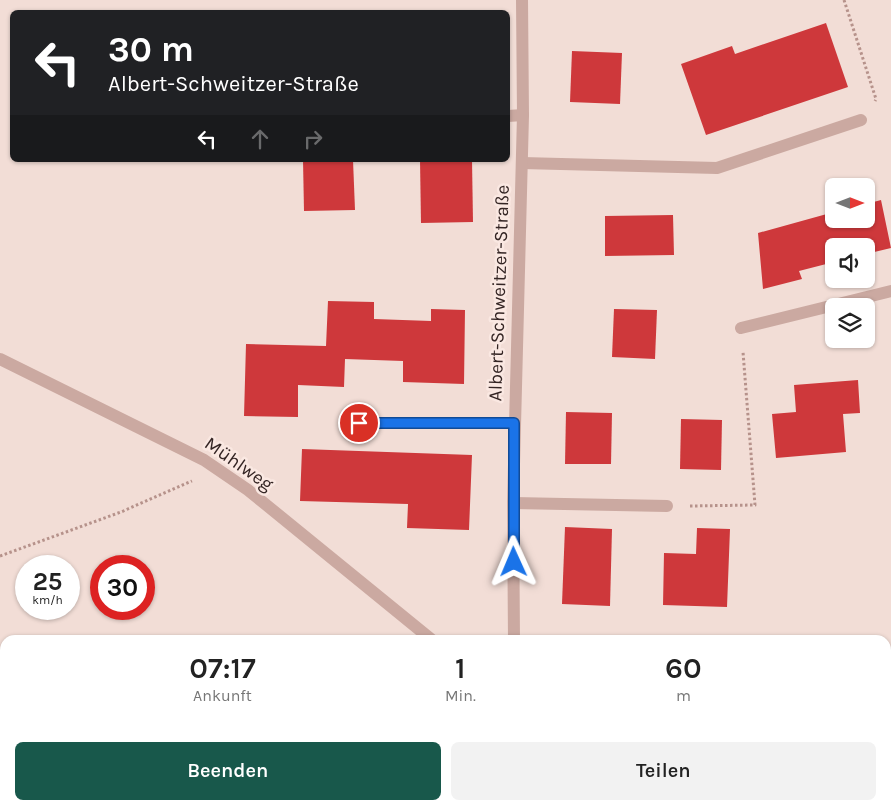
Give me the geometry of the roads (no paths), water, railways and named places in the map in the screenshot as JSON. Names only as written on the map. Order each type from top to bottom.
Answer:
[{"type":"street","name":"Albert-Schweitzer-Straße","points":[[514,635],[514,423],[523,116],[522,0]]},
{"type":"street","points":[[510,116],[523,116]]},
{"type":"street","name":"Albert-Schweitzer-Straße","points":[[522,163],[717,168],[861,120]]},
{"type":"street","points":[[741,328],[891,291]]},
{"type":"street","name":"Mühlweg","points":[[0,359],[204,460],[248,490],[426,635]]},
{"type":"street","name":"Albert-Schweitzer-Straße","points":[[359,423],[514,423]]},
{"type":"street","points":[[513,503],[667,506]]}]
